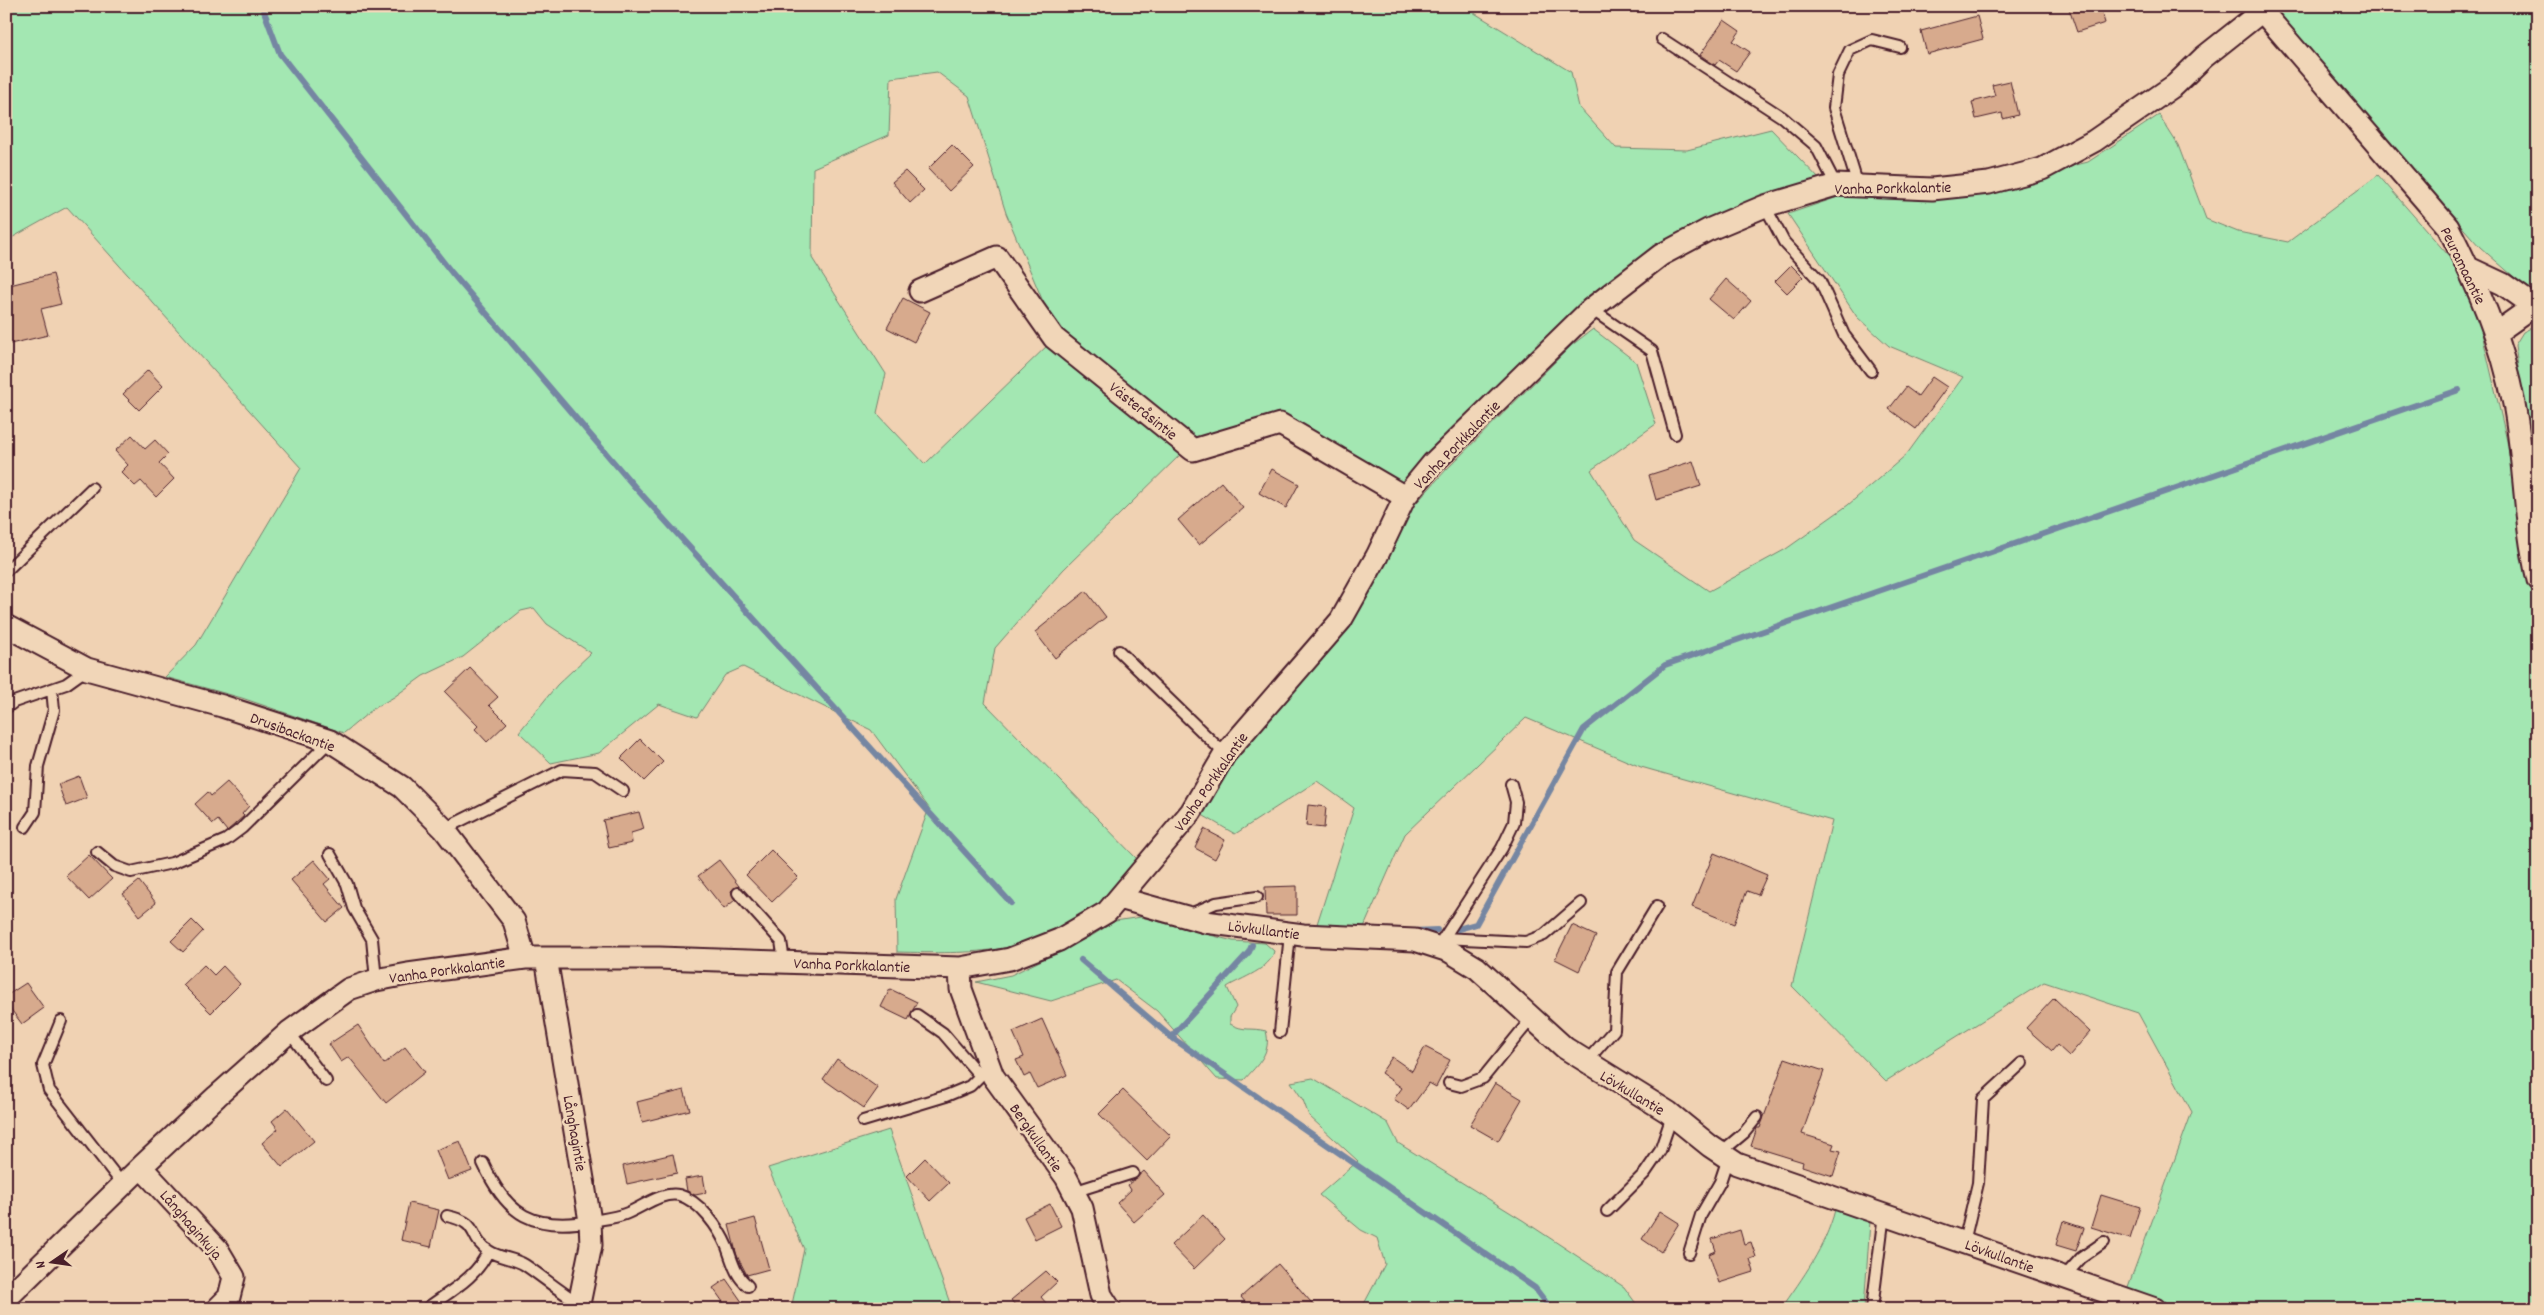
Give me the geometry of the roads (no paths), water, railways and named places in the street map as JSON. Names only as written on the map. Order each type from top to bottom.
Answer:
[{"type":"street","name":"Vanha Porkkalantie","points":[[6,1299],[140,1167],[289,1032],[349,989],[376,980],[525,958],[784,962],[960,968],[1010,959],[1059,940],[1107,912],[1190,812],[1225,754],[1341,620],[1377,556],[1405,497],[1433,463],[1591,309],[1661,256],[1708,230],[1766,206],[1836,185],[1932,189],[1989,183],[2042,169],[2094,141],[2175,85],[2204,57],[2261,9]]},
{"type":"street","name":"Peuramaantie","points":[[2261,9],[2448,227],[2469,268],[2496,333],[2514,406],[2531,553],[2538,580]]},
{"type":"street","name":"Västeråsintie","points":[[920,291],[997,258],[1054,338],[1193,450],[1280,424],[1405,497]]},
{"type":"street","points":[[2469,268],[2503,284],[2536,307],[2496,333]]},
{"type":"street","name":"Drusibackantie","points":[[6,626],[87,669],[222,706],[330,741],[402,787],[444,829],[514,921],[525,958]]},
{"type":"street","name":"Lövkullantie","points":[[1119,898],[1205,922],[1290,934],[1441,942],[1477,968],[1564,1048],[1672,1116],[1724,1156],[1778,1179],[2155,1309]]},
{"type":"street","name":"Långhagintie","points":[[546,958],[590,1221],[591,1245],[579,1306]]},
{"type":"street","name":"Bergkullantie","points":[[960,968],[961,990],[985,1071],[993,1076],[1041,1142],[1074,1192],[1082,1208],[1101,1295],[1110,1309]]},
{"type":"street","name":"Långhaginkuja","points":[[140,1167],[218,1250],[234,1277],[229,1297],[217,1309]]},
{"type":"lane","points":[[1662,39],[1782,117],[1816,146],[1836,185]]},
{"type":"lane","points":[[1858,186],[1834,108],[1838,75],[1850,50],[1872,40],[1900,47]]},
{"type":"lane","points":[[1766,206],[1784,242],[1820,281],[1844,335],[1871,371]]},
{"type":"lane","points":[[1591,309],[1652,350],[1675,434]]},
{"type":"lane","points":[[6,571],[92,488]]},
{"type":"lane","points":[[1119,651],[1225,754]]},
{"type":"lane","points":[[6,708],[14,702],[66,684],[87,669]]},
{"type":"lane","points":[[25,827],[35,812],[38,766],[54,710],[52,690]]},
{"type":"lane","points":[[97,852],[114,866],[131,872],[172,863],[226,840],[242,828],[330,741]]},
{"type":"lane","points":[[444,829],[562,770],[595,772],[623,791]]},
{"type":"lane","points":[[1441,942],[1502,848],[1514,823],[1516,802],[1511,784]]},
{"type":"lane","points":[[330,854],[347,884],[354,908],[372,939],[376,980]]},
{"type":"lane","points":[[738,893],[781,941],[784,962]]},
{"type":"lane","points":[[1185,916],[1216,902],[1257,897]]},
{"type":"lane","points":[[1441,942],[1526,942],[1544,935],[1581,903]]},
{"type":"lane","points":[[1586,1062],[1614,1030],[1617,972],[1657,906]]},
{"type":"lane","points":[[1280,1032],[1290,934]]},
{"type":"lane","points":[[863,1121],[946,1096],[970,1086],[985,1071],[943,1033],[917,1015]]},
{"type":"lane","points":[[1449,1083],[1460,1086],[1483,1078],[1532,1019]]},
{"type":"lane","points":[[61,1021],[43,1065],[49,1090],[123,1185]]},
{"type":"lane","points":[[289,1032],[326,1081]]},
{"type":"lane","points":[[1964,1242],[1978,1184],[1983,1100],[2022,1063]]},
{"type":"lane","points":[[1607,1211],[1645,1173],[1660,1151],[1672,1116]]},
{"type":"lane","points":[[1688,1253],[1701,1215],[1720,1182],[1724,1156],[1757,1116]]},
{"type":"lane","points":[[483,1163],[504,1201],[519,1214],[544,1222],[568,1225],[623,1215],[666,1195],[679,1195],[693,1203],[708,1217],[726,1246],[738,1277],[748,1286]]},
{"type":"lane","points":[[1074,1192],[1133,1173]]},
{"type":"lane","points":[[1872,1309],[1884,1214]]},
{"type":"lane","points":[[447,1216],[462,1219],[468,1223],[488,1251],[525,1266],[579,1306]]},
{"type":"lane","points":[[2064,1278],[2081,1258],[2104,1242]]},
{"type":"lane","points":[[426,1309],[474,1272],[484,1261],[488,1251]]},
{"type":"waterway","points":[[262,6],[280,54],[452,273],[634,486],[1011,903]]},
{"type":"waterway","points":[[1458,929],[1476,924],[1584,729],[1665,665],[2459,390]]},
{"type":"waterway","points":[[1413,931],[1437,930]]},
{"type":"waterway","points":[[1081,960],[1171,1037],[1249,952],[1252,945]]},
{"type":"waterway","points":[[1171,1037],[1535,1288],[1551,1309]]}]
